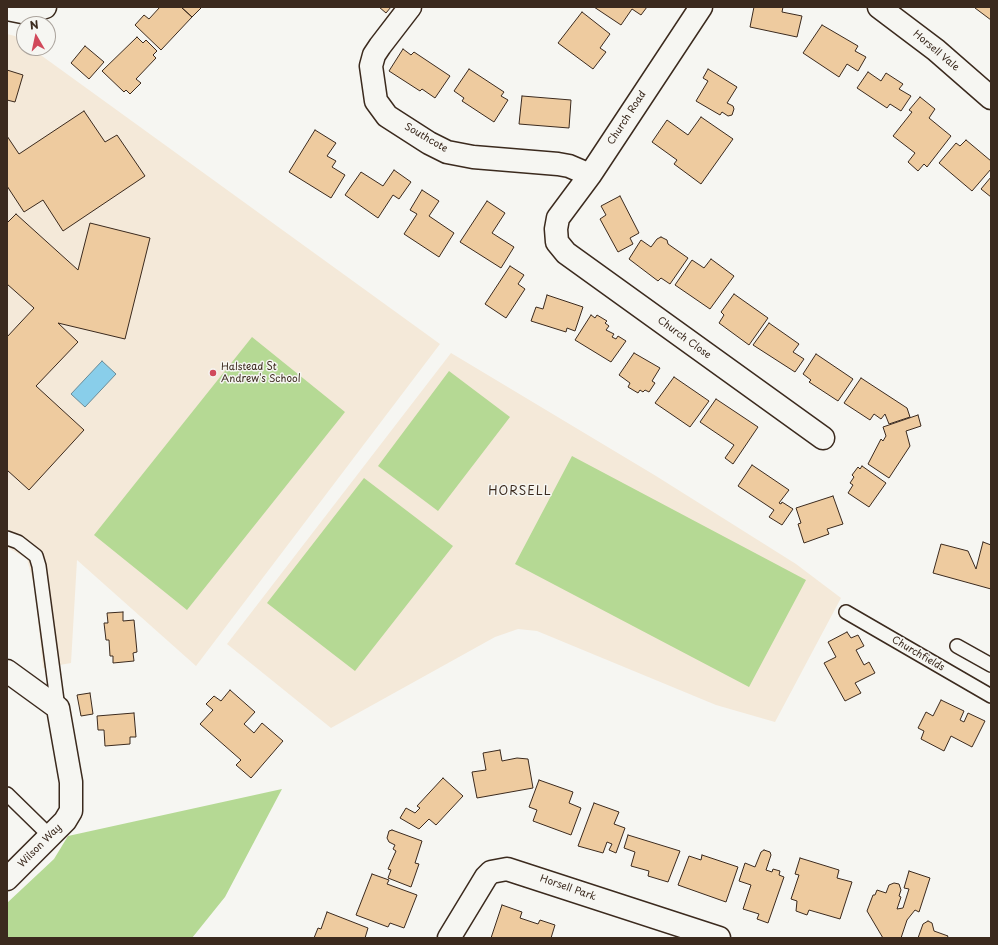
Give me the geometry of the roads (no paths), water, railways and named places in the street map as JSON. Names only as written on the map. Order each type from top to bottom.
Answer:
[{"type":"street","points":[[7,10],[27,13],[45,7]]},
{"type":"street","name":"Southcote","points":[[410,7],[374,56],[371,66],[372,78],[370,108],[387,116],[429,143],[447,152],[473,157],[558,164],[569,166],[590,175]]},
{"type":"street","name":"Church Road","points":[[556,229],[558,218],[590,175],[701,7]]},
{"type":"street","name":"Horsell Vale","points":[[879,7],[936,50],[991,98]]},
{"type":"street","name":"Church Close","points":[[556,229],[557,242],[566,253],[811,435]]},
{"type":"street","points":[[7,671],[58,708]]},
{"type":"street","name":"Wilson Way","points":[[7,879],[65,821],[71,811],[71,782],[58,708]]},
{"type":"street","name":"Horsell Park","points":[[449,938],[486,877],[491,872],[507,869],[719,938]]},
{"type":"lane","points":[[7,538],[18,542],[36,556],[39,566],[58,708]]},
{"type":"lane","name":"Churchfields","points":[[846,612],[991,696]]},
{"type":"lane","points":[[957,646],[991,665]]},
{"type":"lane","points":[[7,794],[50,836]]},
{"type":"water","points":[[102,361],[116,374],[85,407],[71,394]]},
{"type":"place","name":"Halstead St Andrew's School","points":[[213,373]]},
{"type":"district","name":"HORSELL","points":[[520,492]]}]
